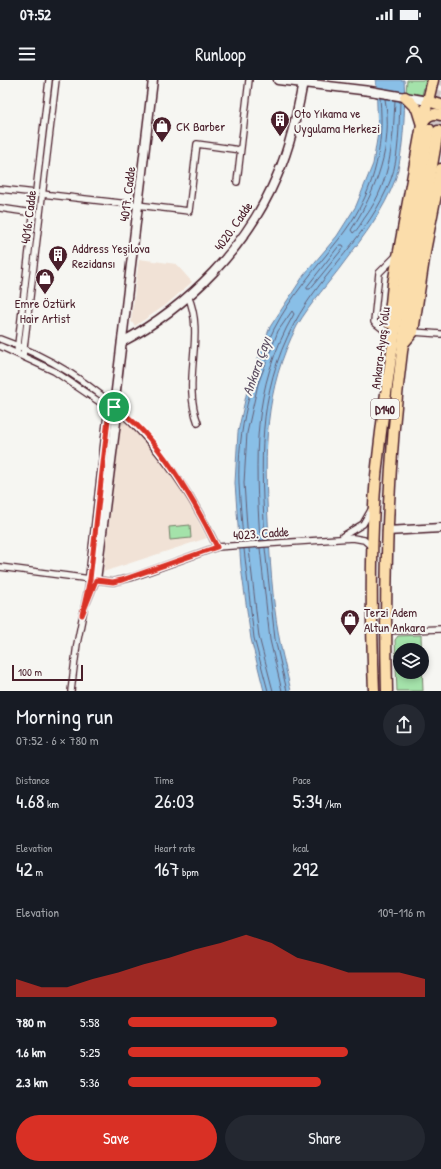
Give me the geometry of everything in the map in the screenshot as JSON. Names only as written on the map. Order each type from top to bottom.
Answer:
[{"type":"highway","points":[[392,352],[388,333],[393,284],[398,255],[430,129],[428,101],[432,80]]},
{"type":"highway","points":[[405,97],[417,109],[430,129]]},
{"type":"highway","points":[[428,101],[441,105]]},
{"type":"highway","points":[[430,129],[424,119],[429,115],[441,115]]},
{"type":"highway","name":"Ankara-Ayaş Yolu","points":[[387,691],[387,531],[402,345],[430,129]]},
{"type":"highway","name":"Ankara-Ayaş Yolu","points":[[374,691],[371,611],[372,548],[376,476],[396,318],[430,129]]},
{"type":"highway","points":[[402,345],[414,332],[426,246],[438,203],[441,169]]},
{"type":"street","name":"4016. Cadde","points":[[23,356],[49,80]]},
{"type":"street","name":"4016. Cadde","points":[[17,353],[33,213],[39,194],[56,80]]},
{"type":"street","name":"4017. Cadde","points":[[71,691],[82,615],[93,580],[108,419],[114,407],[154,80]]},
{"type":"street","points":[[237,182],[248,80]]},
{"type":"street","points":[[278,80],[370,91],[428,101]]},
{"type":"street","name":"4020. Cadde","points":[[122,342],[147,328],[188,296],[233,249],[265,202],[285,156],[303,83]]},
{"type":"street","points":[[0,189],[189,211],[197,144],[240,150]]},
{"type":"street","points":[[0,208],[33,213]]},
{"type":"street","points":[[388,333],[374,322],[379,273],[398,255]]},
{"type":"street","points":[[188,296],[193,306],[196,321],[190,384],[194,414],[198,423]]},
{"type":"street","points":[[414,332],[441,334]]},
{"type":"street","points":[[0,339],[24,348],[53,363],[84,382],[140,430],[168,464],[202,514],[217,547]]},
{"type":"street","points":[[0,346],[54,371],[101,403],[114,407]]},
{"type":"street","name":"4023. Cadde","points":[[338,538],[347,535],[363,524],[375,504]]},
{"type":"street","points":[[387,531],[441,528]]},
{"type":"street","name":"4023. Cadde","points":[[0,567],[113,582],[217,547],[338,538],[358,539],[365,541],[372,548]]},
{"type":"street","points":[[386,631],[441,629]]},
{"type":"shaded area","points":[[139,259],[176,264],[192,282],[166,305],[135,326],[131,321]]},
{"type":"shaded area","points":[[122,416],[162,459],[186,496],[207,538],[103,572]]},
{"type":"green space","points":[[407,80],[426,80],[422,95],[406,93]]},
{"type":"green space","points":[[190,525],[191,538],[170,540],[169,527]]},
{"type":"green space","points":[[421,635],[422,643],[395,643],[395,640],[398,636]]},
{"type":"green space","points":[[397,679],[423,679],[423,691],[397,691]]},
{"type":"water","name":"Ankara Çayı","points":[[376,80],[404,80],[405,103],[403,131],[400,158],[395,180],[385,202],[373,222],[297,326],[286,350],[272,397],[266,470],[270,549],[273,593],[277,622],[291,691],[264,691],[251,639],[241,567],[235,483],[238,432],[249,382],[270,327],[304,275],[337,236],[356,206],[373,164],[378,133]]},
{"type":"tunnel","points":[[429,129],[440,80]]},
{"type":"tunnel","points":[[438,131],[441,119]]},
{"type":"place","name":"Oto Yıkama ve Uygulama Merkezi","points":[[280,137]]},
{"type":"place","name":"CK Barber","points":[[162,143]]},
{"type":"place","name":"Address Yeşilova Rezidansı","points":[[58,272]]},
{"type":"place","name":"Emre Öztürk Hair Artist","points":[[45,295]]},
{"type":"place","name":"Terzi Adem Altun Ankara","points":[[350,636]]},
{"type":"route","points":[[114,407],[140,430],[168,464],[202,514],[217,547],[122,580],[113,582],[96,580],[82,615],[90,579],[108,419],[114,407]]}]
